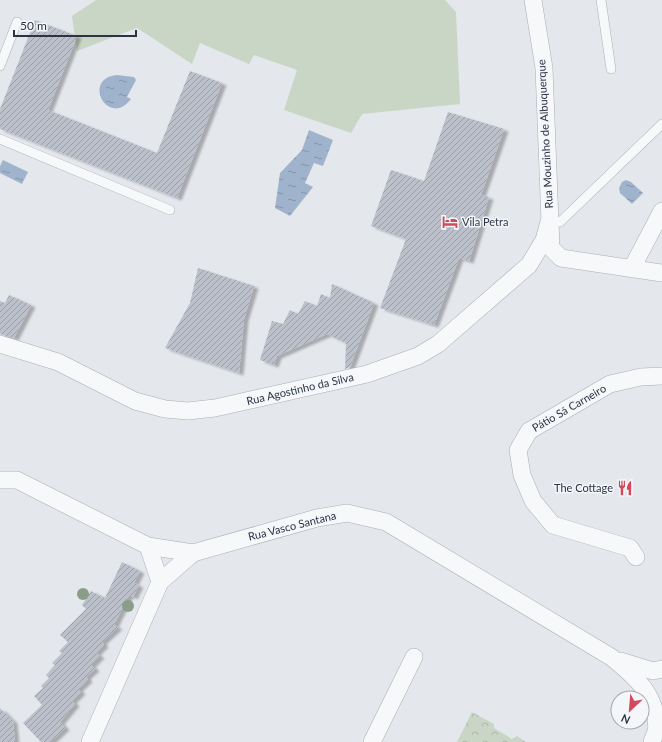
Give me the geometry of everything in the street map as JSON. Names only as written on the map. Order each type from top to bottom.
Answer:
[{"type":"street","name":"Rua Mouzinho de Albuquerque","points":[[533,0],[544,68],[551,248],[561,258],[662,273]]},
{"type":"street","points":[[632,268],[662,211]]},
{"type":"street","name":"Rua Agostinho da Silva","points":[[0,344],[58,362],[135,401],[165,409],[188,411],[215,408],[329,383],[393,366],[418,356],[438,344],[529,265],[544,240],[549,222]]},
{"type":"street","name":"Pátio Sá Carneiro","points":[[636,557],[630,548],[553,525],[533,500],[522,475],[518,450],[529,431],[610,384],[641,377],[662,376]]},
{"type":"street","name":"Rua Vasco Santana","points":[[0,480],[17,480],[148,546],[193,553],[317,518],[347,513],[386,522],[611,657],[630,672],[649,695],[656,713],[657,729]]},
{"type":"street","points":[[148,546],[160,582]]},
{"type":"street","points":[[90,742],[160,582],[193,553]]},
{"type":"street","points":[[372,742],[414,657]]},
{"type":"street","name":"Rua Vasco Santana","points":[[611,657],[637,667],[653,671],[662,669]]},
{"type":"lane","points":[[601,0],[611,69]]},
{"type":"lane","points":[[0,66],[17,22]]},
{"type":"lane","points":[[549,222],[560,222],[662,124]]},
{"type":"lane","points":[[0,139],[170,210]]},
{"type":"green space","points":[[96,0],[445,0],[456,12],[460,104],[362,114],[351,133],[284,110],[297,70],[254,55],[249,64],[200,43],[192,64],[137,28],[77,51],[72,16]]},
{"type":"green space","points":[[472,712],[494,724],[494,728],[512,739],[517,736],[526,742],[457,742]]},
{"type":"water","points":[[117,75],[134,77],[136,80],[127,97],[131,99],[122,107],[114,108],[107,105],[102,99],[100,92],[101,84],[106,78]]},
{"type":"water","points":[[309,130],[333,140],[323,166],[314,163],[305,183],[313,187],[290,216],[275,208],[280,173],[302,150]]},
{"type":"water","points":[[3,160],[28,172],[22,184],[0,173],[0,166]]},
{"type":"water","points":[[626,180],[631,182],[643,193],[632,204],[620,193],[619,188],[622,182]]},
{"type":"building","points":[[35,20],[77,36],[48,110],[157,153],[190,71],[222,83],[177,198],[0,129],[0,109]]},
{"type":"building","points":[[448,112],[504,129],[481,195],[489,197],[469,261],[459,258],[434,325],[380,308],[406,239],[371,226],[391,170],[424,181]]},
{"type":"building","points":[[198,268],[254,286],[244,319],[239,373],[165,348],[190,303]]},
{"type":"building","points":[[332,284],[374,303],[350,367],[345,369],[346,343],[327,334],[277,356],[274,365],[260,360],[272,321],[283,324],[290,310],[298,314],[305,301],[317,306],[321,294],[330,298]]},
{"type":"building","points":[[9,295],[31,305],[14,338],[0,334],[0,301],[5,303]]},
{"type":"building","points":[[122,562],[140,571],[134,583],[139,585],[133,597],[129,595],[114,625],[118,627],[102,642],[104,645],[96,653],[100,656],[91,665],[95,669],[86,677],[88,680],[78,689],[81,692],[72,701],[75,704],[60,722],[65,728],[50,742],[41,742],[23,723],[42,705],[34,696],[43,688],[41,686],[49,678],[46,675],[55,665],[52,663],[62,653],[59,651],[68,642],[60,635],[86,609],[82,605],[91,591],[105,598]]},
{"type":"building","points":[[0,708],[13,721],[15,742],[0,742]]},
{"type":"place","name":"Vila Petra","points":[[450,222]]},
{"type":"place","name":"The Cottage","points":[[625,488]]}]
